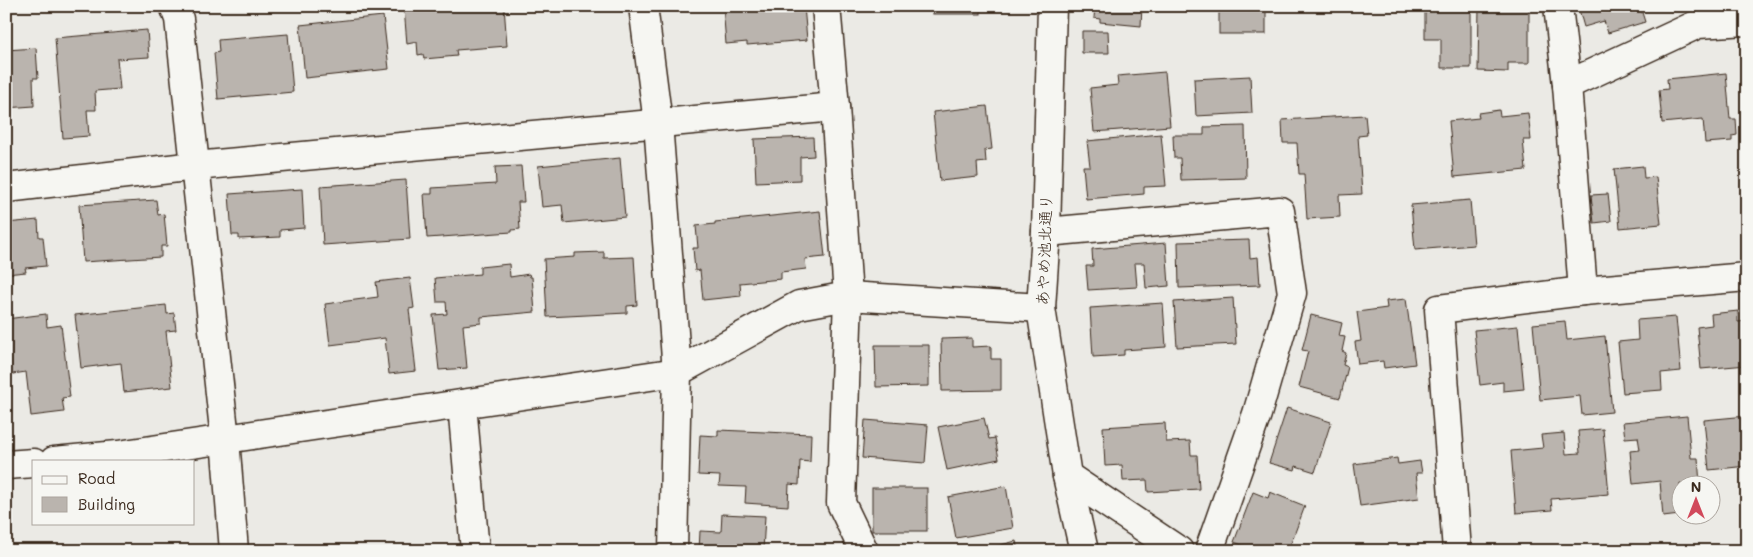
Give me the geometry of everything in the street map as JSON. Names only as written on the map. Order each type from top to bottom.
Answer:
[{"type":"street","points":[[174,6],[179,19],[225,440],[234,551]]},
{"type":"street","points":[[643,6],[658,123],[677,372],[673,551]]},
{"type":"street","points":[[826,6],[848,296],[841,503],[864,551]]},
{"type":"street","name":"あやめ池北通り","points":[[1052,6],[1046,232],[1041,308],[1067,476],[1084,551]]},
{"type":"street","points":[[1558,6],[1567,86],[1583,291]]},
{"type":"street","points":[[1567,86],[1698,24],[1747,21]]},
{"type":"street","points":[[6,188],[195,166],[835,107]]},
{"type":"street","points":[[1046,232],[1280,210],[1292,292],[1257,414],[1209,551]]},
{"type":"street","points":[[1457,551],[1439,309],[1583,291],[1747,277]]},
{"type":"street","points":[[65,460],[118,455],[225,440],[677,372],[799,305],[848,296],[1041,308]]},
{"type":"street","points":[[462,404],[476,551]]},
{"type":"street","points":[[6,465],[32,462]]},
{"type":"street","points":[[1067,476],[1179,551]]},
{"type":"building","points":[[419,6],[420,11],[436,9],[436,6],[504,6],[507,46],[456,50],[457,56],[424,59],[423,54],[418,55],[417,42],[407,44],[404,8]]},
{"type":"building","points":[[723,6],[804,6],[807,40],[747,45],[747,42],[726,44]]},
{"type":"building","points":[[933,6],[981,6],[981,14],[933,14]]},
{"type":"building","points":[[1095,6],[1142,6],[1141,26],[1100,22],[1100,19],[1094,18]]},
{"type":"building","points":[[1178,6],[1197,6],[1197,9],[1178,9]]},
{"type":"building","points":[[1219,6],[1266,6],[1266,34],[1219,34]]},
{"type":"building","points":[[1425,6],[1471,6],[1471,68],[1441,68],[1441,39],[1425,39]]},
{"type":"building","points":[[1479,6],[1529,7],[1529,63],[1508,63],[1508,72],[1478,71]]},
{"type":"building","points":[[1578,6],[1640,6],[1645,22],[1608,33],[1604,21],[1584,27]]},
{"type":"building","points":[[383,16],[389,69],[305,78],[300,25]]},
{"type":"building","points":[[147,30],[149,57],[117,59],[120,89],[95,91],[96,110],[87,110],[89,136],[63,138],[55,38]]},
{"type":"building","points":[[1082,31],[1108,31],[1109,53],[1082,53]]},
{"type":"building","points":[[288,34],[293,92],[218,99],[214,53],[219,52],[218,40]]},
{"type":"building","points":[[36,48],[38,78],[33,78],[34,106],[6,108],[6,50]]},
{"type":"building","points":[[1747,54],[1747,103],[1745,103],[1741,55]]},
{"type":"building","points":[[1165,72],[1170,126],[1094,132],[1090,88],[1118,85],[1117,76]]},
{"type":"building","points":[[1726,73],[1730,119],[1736,119],[1737,135],[1732,136],[1732,141],[1705,143],[1703,119],[1662,123],[1659,90],[1668,89],[1667,79]]},
{"type":"building","points":[[1250,76],[1252,113],[1196,116],[1194,79]]},
{"type":"building","points":[[987,106],[992,149],[985,150],[986,162],[977,163],[978,177],[940,181],[933,112]]},
{"type":"building","points":[[1499,110],[1500,116],[1528,113],[1531,140],[1523,140],[1526,170],[1454,177],[1449,121],[1479,118],[1478,113]]},
{"type":"building","points":[[1365,115],[1367,135],[1358,136],[1362,194],[1339,195],[1340,217],[1307,219],[1304,174],[1299,174],[1297,143],[1283,143],[1282,120]]},
{"type":"building","points":[[1245,126],[1246,178],[1181,180],[1180,158],[1174,158],[1173,135],[1204,135],[1204,127]]},
{"type":"building","points":[[1161,134],[1166,186],[1144,187],[1144,194],[1086,199],[1083,166],[1090,166],[1087,141]]},
{"type":"building","points":[[813,137],[814,156],[800,157],[800,180],[756,182],[754,139]]},
{"type":"building","points":[[620,158],[625,217],[564,223],[562,205],[542,207],[538,166]]},
{"type":"building","points":[[521,166],[524,202],[518,202],[520,229],[512,230],[512,232],[427,238],[424,194],[432,194],[432,188],[496,184],[495,167]]},
{"type":"building","points":[[1643,166],[1644,178],[1656,177],[1661,224],[1620,228],[1614,169]]},
{"type":"building","points":[[406,180],[410,239],[323,245],[320,186]]},
{"type":"building","points":[[302,189],[304,228],[280,230],[280,237],[239,239],[239,235],[232,235],[229,194]]},
{"type":"building","points":[[1608,194],[1611,221],[1594,223],[1591,195]]},
{"type":"building","points":[[156,200],[158,215],[164,214],[167,246],[161,246],[161,257],[83,262],[79,205]]},
{"type":"building","points":[[1470,200],[1474,245],[1415,250],[1411,205]]},
{"type":"building","points":[[820,211],[825,257],[805,259],[806,269],[781,272],[781,279],[740,283],[741,296],[703,300],[700,270],[695,271],[693,248],[698,248],[696,226],[715,224],[715,222]]},
{"type":"building","points":[[38,220],[39,237],[43,237],[46,266],[25,268],[26,272],[6,274],[6,223]]},
{"type":"building","points":[[1249,240],[1250,258],[1258,257],[1260,285],[1179,288],[1178,242]]},
{"type":"building","points":[[1166,243],[1169,286],[1146,288],[1144,263],[1135,263],[1137,287],[1088,290],[1086,266],[1093,266],[1092,249]]},
{"type":"building","points":[[604,252],[604,258],[634,257],[637,305],[627,306],[627,313],[547,317],[544,259],[575,257],[575,253]]},
{"type":"building","points":[[509,264],[510,277],[529,274],[532,277],[535,312],[481,317],[481,323],[463,325],[467,368],[439,370],[433,315],[447,314],[446,302],[437,302],[435,278],[480,274],[480,267]]},
{"type":"building","points":[[410,278],[414,308],[409,309],[416,371],[389,374],[385,338],[330,345],[325,304],[378,297],[376,282]]},
{"type":"building","points":[[1233,298],[1236,344],[1177,347],[1174,302]]},
{"type":"building","points":[[1406,299],[1415,364],[1384,368],[1383,361],[1358,364],[1355,342],[1361,341],[1357,312],[1387,308],[1386,301]]},
{"type":"building","points":[[1163,303],[1166,347],[1124,350],[1124,355],[1093,357],[1090,308]]},
{"type":"building","points":[[166,305],[167,314],[174,313],[176,330],[166,331],[172,387],[124,392],[121,363],[81,368],[75,315]]},
{"type":"building","points":[[1738,311],[1738,322],[1747,321],[1747,365],[1701,369],[1697,327],[1712,325],[1711,314]]},
{"type":"building","points":[[46,314],[47,327],[61,325],[70,397],[62,398],[64,412],[31,416],[26,372],[6,375],[6,319]]},
{"type":"building","points":[[1311,315],[1342,323],[1339,336],[1345,337],[1342,351],[1346,353],[1343,365],[1348,367],[1340,398],[1299,387],[1308,351],[1302,350]]},
{"type":"building","points":[[1676,317],[1681,371],[1661,373],[1662,390],[1623,393],[1618,342],[1638,340],[1637,320]]},
{"type":"building","points":[[1565,321],[1567,340],[1605,336],[1612,412],[1582,415],[1580,396],[1540,400],[1533,324]]},
{"type":"building","points":[[1518,326],[1524,389],[1503,391],[1503,382],[1480,385],[1474,330]]},
{"type":"building","points":[[972,338],[972,347],[991,346],[991,359],[1001,359],[1001,390],[942,391],[941,339]]},
{"type":"building","points":[[875,345],[929,345],[929,386],[876,387]]},
{"type":"building","points":[[1287,408],[1331,422],[1315,472],[1296,466],[1295,470],[1269,463]]},
{"type":"building","points":[[1687,416],[1691,458],[1698,458],[1699,474],[1670,474],[1670,516],[1663,517],[1660,481],[1633,484],[1630,451],[1640,450],[1638,437],[1625,438],[1623,422]]},
{"type":"building","points":[[1747,416],[1747,466],[1709,470],[1704,420]]},
{"type":"building","points":[[984,418],[989,439],[995,438],[999,459],[947,470],[938,427]]},
{"type":"building","points":[[865,420],[928,425],[925,463],[862,458]]},
{"type":"building","points":[[1165,423],[1166,442],[1190,441],[1191,455],[1197,455],[1199,489],[1148,492],[1147,480],[1123,481],[1122,465],[1105,466],[1103,427]]},
{"type":"building","points":[[1603,429],[1609,494],[1551,499],[1552,510],[1516,513],[1511,451],[1543,448],[1541,435],[1564,433],[1566,454],[1580,453],[1578,431]]},
{"type":"building","points":[[718,430],[811,434],[810,462],[800,461],[799,485],[789,484],[788,506],[745,503],[746,487],[719,486],[720,476],[698,475],[700,435],[718,436]]},
{"type":"building","points":[[1397,458],[1398,464],[1420,461],[1422,473],[1416,473],[1419,498],[1360,506],[1354,464]]},
{"type":"building","points":[[1006,486],[1013,528],[956,538],[948,497]]},
{"type":"building","points":[[872,488],[927,488],[927,531],[872,531]]},
{"type":"building","points":[[1253,492],[1268,498],[1270,492],[1305,506],[1288,551],[1257,551],[1234,542]]},
{"type":"building","points":[[722,514],[765,516],[763,551],[699,551],[700,531],[721,532]]},
{"type":"building","points":[[1016,541],[1018,551],[978,551]]}]
